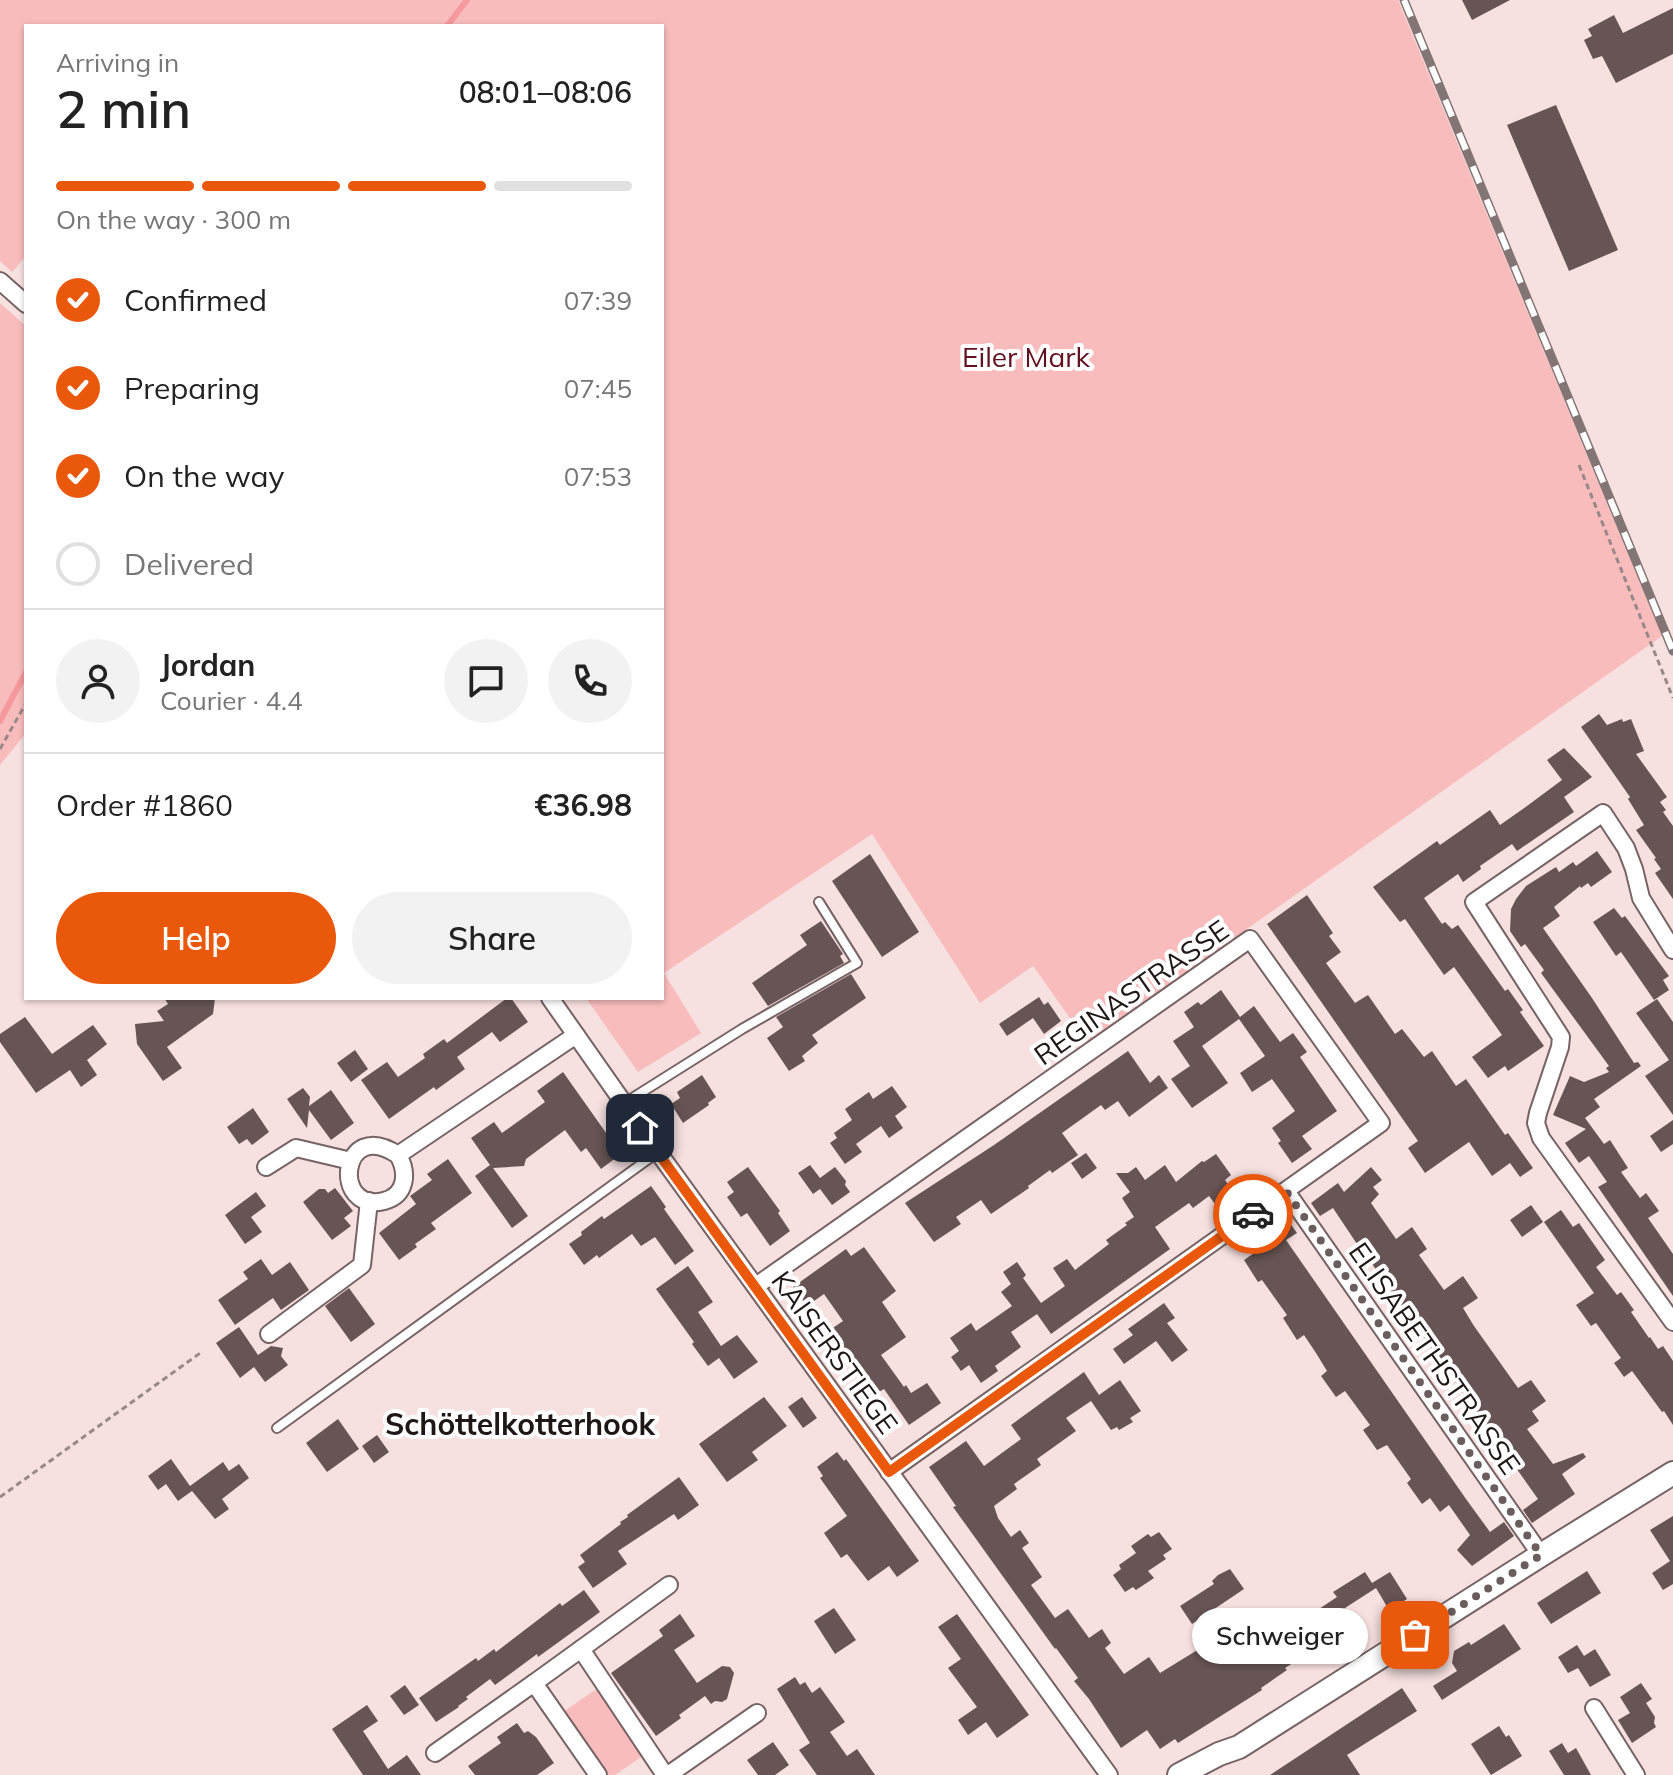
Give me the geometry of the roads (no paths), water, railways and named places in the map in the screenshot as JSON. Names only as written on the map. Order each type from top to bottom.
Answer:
[{"type":"street","points":[[0,281],[24,302]]},
{"type":"street","points":[[1673,950],[1641,898],[1626,848],[1603,813],[1474,902],[1561,1037],[1536,1123],[1541,1138],[1673,1321]]},
{"type":"street","name":"REGINASTRASSE","points":[[756,1286],[1250,939],[1381,1123],[889,1472]]},
{"type":"street","name":"KAISERSTIEGE","points":[[551,1000],[623,1104],[1109,1775]]},
{"type":"street","points":[[398,1155],[576,1035]]},
{"type":"street","points":[[371,1145],[386,1147],[398,1155],[404,1166],[405,1179],[390,1199],[369,1201],[352,1189],[348,1176],[351,1161],[358,1151],[371,1145]]},
{"type":"street","points":[[266,1167],[296,1148],[351,1161]]},
{"type":"street","name":"ELISABETHSTRASSE","points":[[1286,1191],[1541,1555]]},
{"type":"street","points":[[269,1334],[362,1265],[369,1201]]},
{"type":"street","points":[[1179,1775],[1239,1747],[1673,1473]]},
{"type":"street","points":[[435,1753],[669,1585]]},
{"type":"street","points":[[581,1649],[667,1775],[757,1713]]},
{"type":"street","points":[[534,1683],[598,1775]]},
{"type":"street","points":[[1594,1708],[1636,1775]]},
{"type":"street","points":[[1209,1775],[1239,1747]]},
{"type":"lane","points":[[623,1104],[742,1029],[857,963],[819,902]]},
{"type":"lane","points":[[277,1428],[658,1152]]},
{"type":"waterway","points":[[449,24],[467,0]]},
{"type":"waterway","points":[[0,721],[24,676]]},
{"type":"railway","points":[[1404,0],[1673,651]]},
{"type":"place","name":"Schweiger","points":[[1415,1635]]},
{"type":"district","name":"Schöttelkotterhook","points":[[520,1424]]},
{"type":"park label","name":"Eiler Mark","points":[[1026,356]]}]
